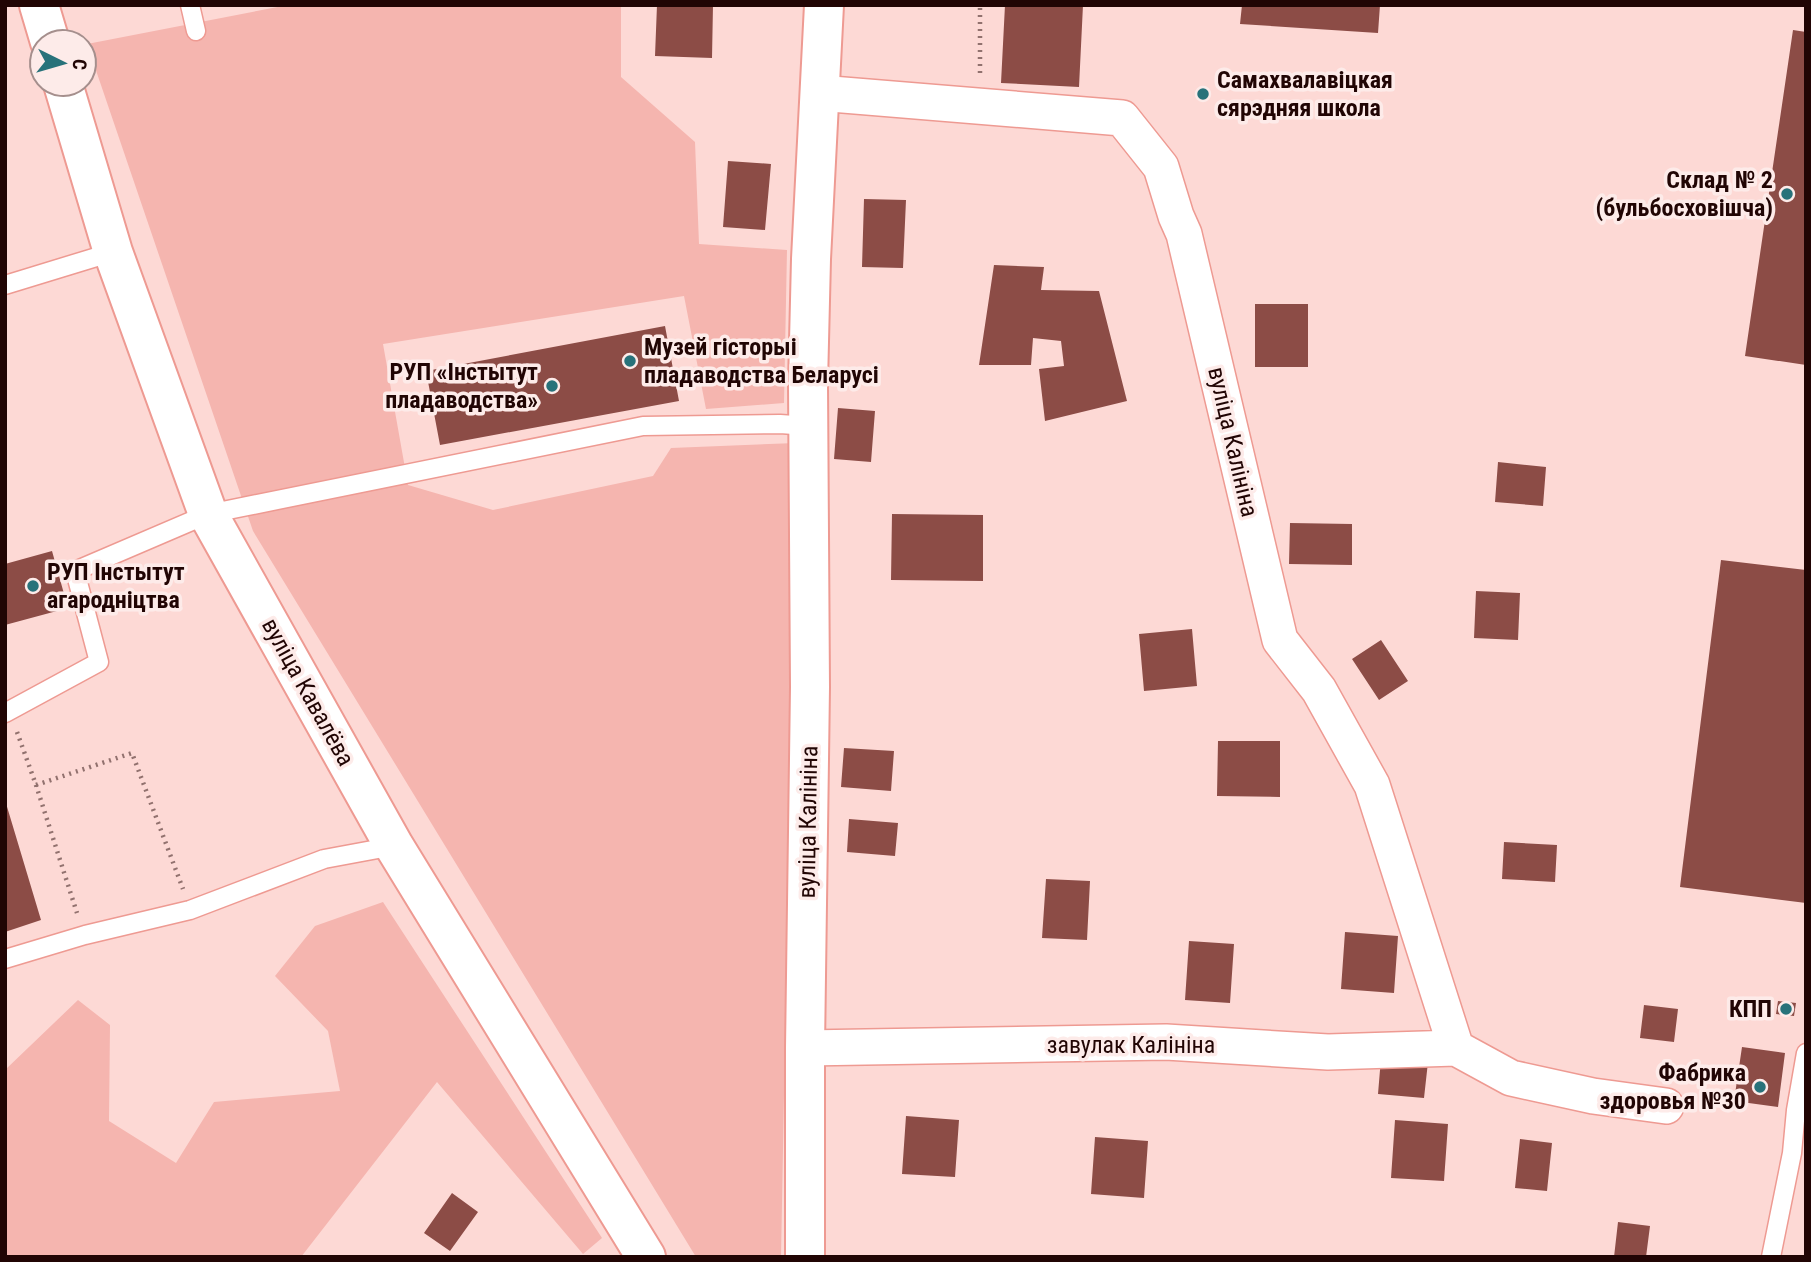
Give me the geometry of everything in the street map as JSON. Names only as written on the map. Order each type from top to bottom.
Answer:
[{"type":"street","points":[[40,5],[46,28]]},
{"type":"street","name":"вуліца Калініна","points":[[804,1257],[810,687],[808,426],[811,259],[824,5]]},
{"type":"street","name":"вуліца Калініна","points":[[819,93],[1122,118],[1161,167],[1184,234],[1280,640],[1319,690],[1372,785],[1456,1048]]},
{"type":"street","name":"вуліца Кавалёва","points":[[67,98],[113,252],[208,513],[394,846],[646,1257]]},
{"type":"street","name":"завулак Калініна","points":[[805,1048],[1166,1042],[1328,1052],[1456,1048]]},
{"type":"street","points":[[1456,1048],[1511,1078],[1593,1096],[1665,1106]]},
{"type":"lane","points":[[190,5],[196,32]]},
{"type":"lane","points":[[5,285],[113,252]]},
{"type":"lane","points":[[8,712],[99,662],[75,571],[208,513],[643,426],[808,426]]},
{"type":"lane","points":[[5,959],[85,935],[190,910],[324,859],[394,846]]},
{"type":"lane","points":[[1771,1257],[1792,1153],[1806,1053]]},
{"type":"path","points":[[979,85],[980,5]]},
{"type":"path","points":[[8,712],[36,785],[85,935]]},
{"type":"path","points":[[36,785],[132,752],[190,910]]},
{"type":"shaded area","points":[[288,5],[621,5],[621,77],[695,142],[699,244],[787,250],[784,403],[706,409],[684,296],[383,344],[408,485],[493,510],[653,476],[671,448],[796,443],[781,1257],[696,1257],[253,531],[98,76],[98,42]]},
{"type":"shaded area","points":[[383,902],[602,1238],[583,1254],[437,1082],[301,1257],[5,1257],[5,1070],[78,1000],[110,1025],[109,1121],[176,1163],[214,1102],[340,1091],[328,1031],[275,976],[315,926]]},
{"type":"building","points":[[657,5],[713,5],[712,58],[655,56]]},
{"type":"building","points":[[1005,5],[1083,5],[1079,87],[1001,83]]},
{"type":"building","points":[[1242,5],[1380,5],[1378,33],[1240,24]]},
{"type":"building","name":"Склад № 2 (бульбосховішча)","points":[[1793,30],[1806,32],[1806,365],[1745,356]]},
{"type":"building","points":[[728,161],[771,164],[765,230],[723,227]]},
{"type":"building","points":[[864,199],[906,200],[903,268],[862,267]]},
{"type":"building","points":[[994,265],[1044,267],[1041,290],[1099,291],[1127,401],[1045,421],[1039,369],[1064,366],[1061,341],[1033,338],[1031,365],[979,365]]},
{"type":"building","points":[[1255,304],[1308,304],[1308,367],[1255,367]]},
{"type":"building","name":"РУП «Інстытут пладаводства»","points":[[665,326],[679,401],[440,445],[426,371]]},
{"type":"building","points":[[838,408],[875,411],[871,462],[834,459]]},
{"type":"building","points":[[1498,462],[1546,467],[1543,506],[1495,502]]},
{"type":"building","points":[[892,514],[983,515],[983,581],[891,580]]},
{"type":"building","points":[[1290,523],[1352,524],[1352,565],[1289,564]]},
{"type":"building","name":"РУП Інстытут агародніцтва","points":[[52,551],[68,608],[5,625],[5,564]]},
{"type":"building","points":[[1721,560],[1806,570],[1806,903],[1680,887]]},
{"type":"building","points":[[1476,591],[1520,593],[1518,640],[1474,638]]},
{"type":"building","points":[[1192,629],[1197,686],[1144,691],[1139,634]]},
{"type":"building","points":[[1381,640],[1408,681],[1379,700],[1352,659]]},
{"type":"building","points":[[1218,741],[1280,741],[1280,797],[1217,796]]},
{"type":"building","points":[[844,748],[894,751],[891,791],[841,787]]},
{"type":"building","points":[[5,800],[41,920],[5,932]]},
{"type":"building","points":[[849,819],[898,823],[895,856],[847,852]]},
{"type":"building","points":[[1504,842],[1557,845],[1555,882],[1502,879]]},
{"type":"building","points":[[1046,879],[1090,881],[1087,940],[1042,938]]},
{"type":"building","points":[[1345,932],[1398,936],[1394,993],[1341,989]]},
{"type":"building","points":[[1189,941],[1234,944],[1230,1003],[1185,1000]]},
{"type":"building","name":"КПП","points":[[1778,1001],[1796,1003],[1794,1016],[1776,1014]]},
{"type":"building","points":[[1644,1005],[1678,1009],[1674,1042],[1640,1038]]},
{"type":"building","points":[[1742,1047],[1785,1053],[1778,1107],[1734,1101]]},
{"type":"building","points":[[1381,1058],[1428,1062],[1424,1098],[1378,1094]]},
{"type":"building","points":[[906,1116],[959,1120],[955,1177],[902,1174]]},
{"type":"building","points":[[1395,1120],[1448,1124],[1444,1181],[1391,1178]]},
{"type":"building","points":[[1095,1137],[1148,1141],[1144,1198],[1091,1194]]},
{"type":"building","points":[[1520,1139],[1552,1143],[1547,1191],[1515,1188]]},
{"type":"building","points":[[452,1193],[478,1212],[450,1251],[424,1233]]},
{"type":"building","points":[[1618,1222],[1650,1226],[1646,1257],[1614,1257]]},
{"type":"place","name":"Самахвалавіцкая сярэдняя школа","points":[[1203,94]]},
{"type":"place","name":"Склад № 2 (бульбосховішча)","points":[[1787,194]]},
{"type":"place","name":"Музей гісторыі пладаводства Беларусі","points":[[630,361]]},
{"type":"place","name":"РУП «Інстытут пладаводства»","points":[[552,386]]},
{"type":"place","name":"РУП Інстытут агародніцтва","points":[[33,586]]},
{"type":"place","name":"КПП","points":[[1786,1009]]},
{"type":"place","name":"Фабрика здоровья №30","points":[[1760,1087]]}]
